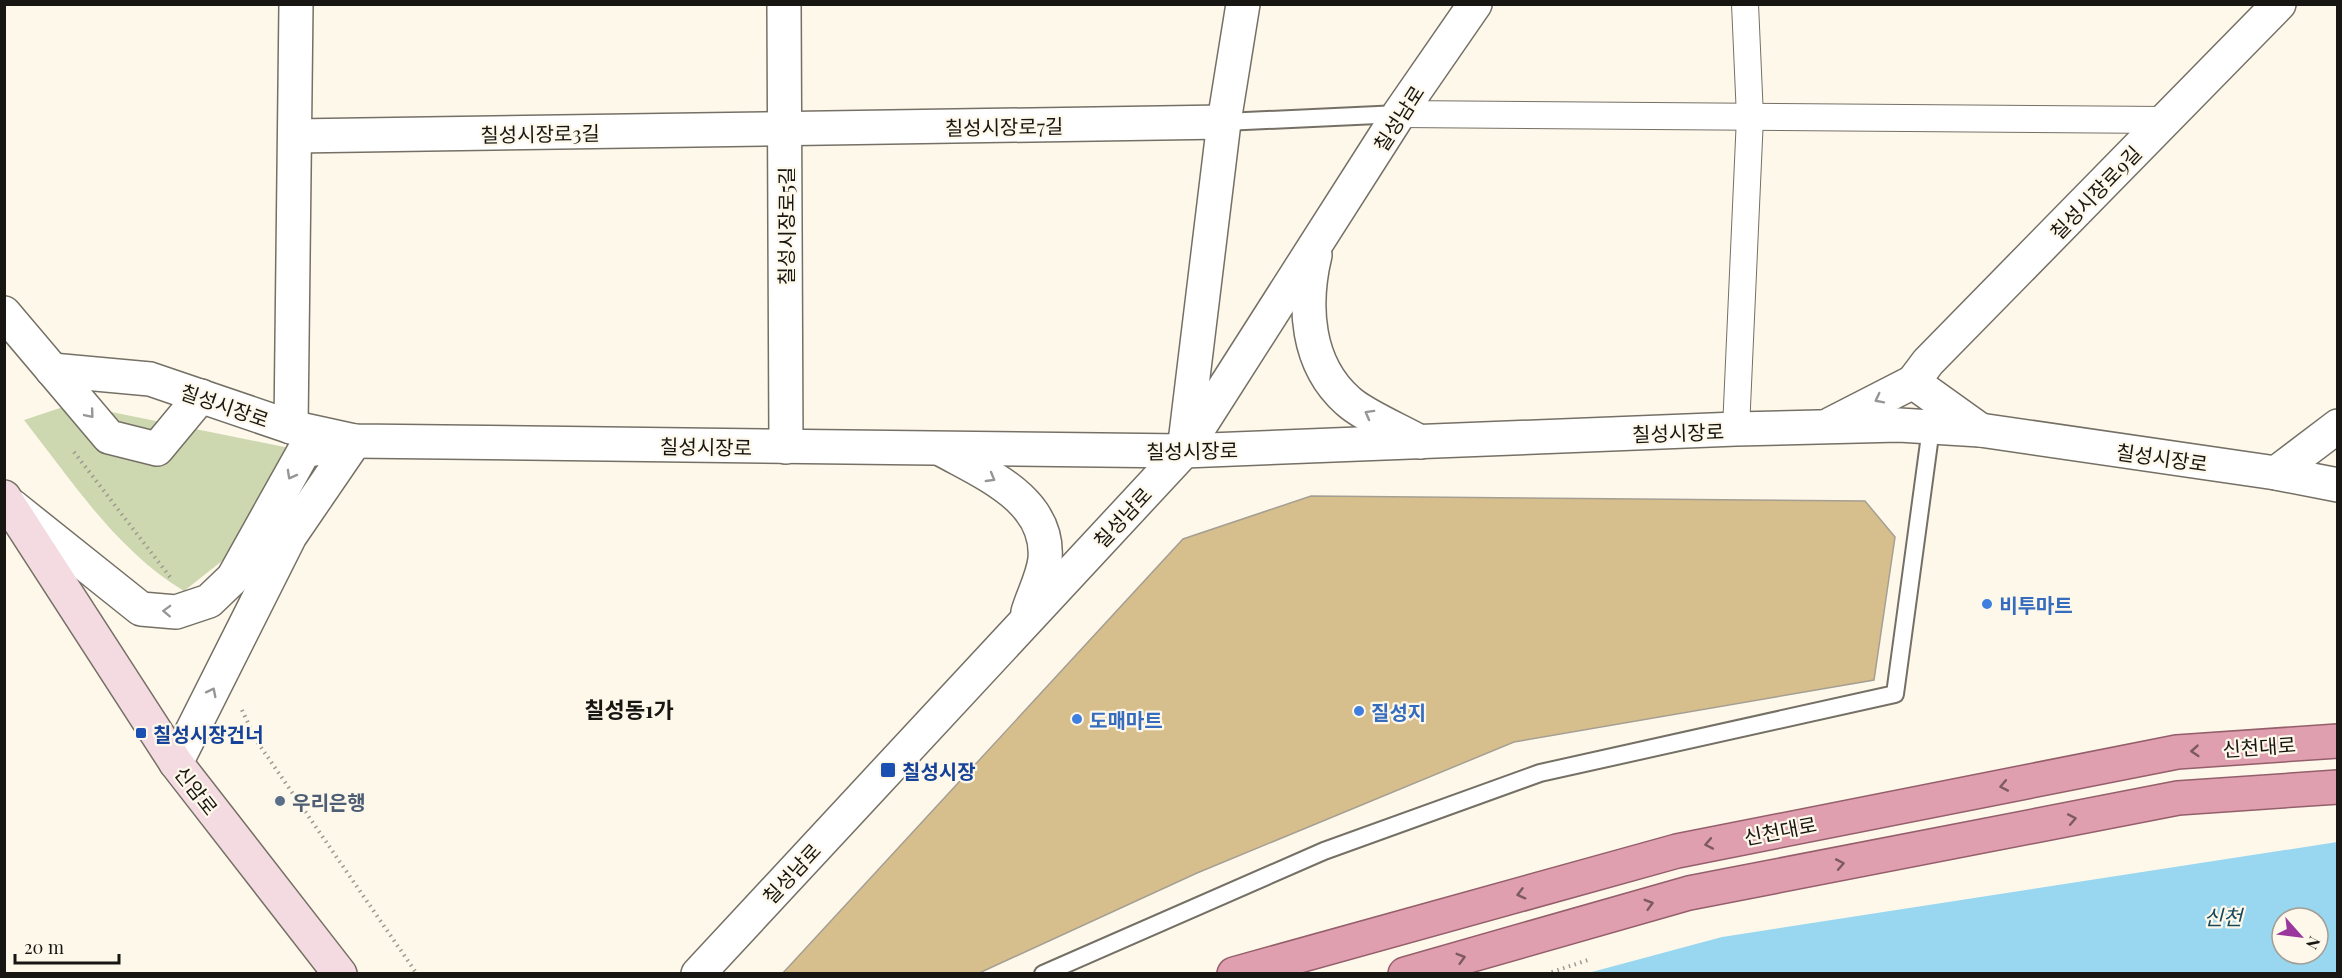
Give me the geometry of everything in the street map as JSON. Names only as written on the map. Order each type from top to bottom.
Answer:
[{"type":"highway","name":"신천대로","points":[[1234,974],[1677,851],[2177,752],[2337,741]]},
{"type":"highway","points":[[1405,974],[1689,893],[2178,798],[2337,787]]},
{"type":"main road","name":"신암로","points":[[7,501],[176,763],[339,974]]},
{"type":"street","points":[[291,427],[296,4]]},
{"type":"street","name":"칠성시장로5길","points":[[784,4],[786,447]]},
{"type":"street","points":[[1184,451],[1224,122],[1243,4]]},
{"type":"street","name":"칠성남로","points":[[698,974],[1184,451],[1400,114],[1475,4]]},
{"type":"street","points":[[1736,429],[1750,117],[1745,4]]},
{"type":"street","name":"칠성시장로9길","points":[[1913,382],[1928,362],[2280,4]]},
{"type":"street","points":[[1400,114],[2166,120]]},
{"type":"street","name":"칠성시장로7길","points":[[784,129],[1224,122]]},
{"type":"street","name":"칠성시장로3길","points":[[295,136],[784,129]]},
{"type":"street","points":[[1318,242],[1310,276],[1308,304],[1310,333],[1320,365],[1334,387],[1349,403],[1420,442]]},
{"type":"street","points":[[4,313],[109,437],[158,449],[201,396]]},
{"type":"street","name":"칠성시장로","points":[[52,370],[150,380],[291,427],[355,441],[1184,451],[1736,429],[1899,425],[1980,430],[2276,473],[2337,485]]},
{"type":"street","points":[[1825,427],[1913,382],[1980,430]]},
{"type":"street","points":[[2276,473],[2337,426]]},
{"type":"street","points":[[176,763],[290,536],[355,441]]},
{"type":"street","name":"신암로","points":[[7,501],[141,609],[176,612],[209,602],[233,578],[304,451],[355,441]]},
{"type":"street","points":[[941,449],[1008,488],[1031,510],[1041,528],[1045,558],[1024,624]]},
{"type":"lane","points":[[1224,122],[1400,114]]},
{"type":"lane","points":[[1043,974],[1324,851],[1540,773],[1895,694],[1931,428]]},
{"type":"green space","points":[[72,404],[304,451],[222,561],[184,591],[137,556],[116,535],[24,420]]},
{"type":"water","name":"신천","points":[[2337,842],[2337,973],[1588,973],[1722,937]]},
{"type":"building","name":"질성지","points":[[1311,496],[1865,501],[1895,537],[1874,680],[1514,742],[1197,873],[977,974],[782,974],[1183,539]]},
{"type":"place","name":"비투마트","points":[[1987,604]]},
{"type":"place","name":"질성지","points":[[1359,711]]},
{"type":"place","name":"도매마트","points":[[1077,719]]},
{"type":"place","name":"칠성시장건너","points":[[141,733]]},
{"type":"place","name":"칠성시장","points":[[888,770]]},
{"type":"place","name":"우리은행","points":[[280,801]]},
{"type":"district","name":"칠성동1가","points":[[629,709]]}]
